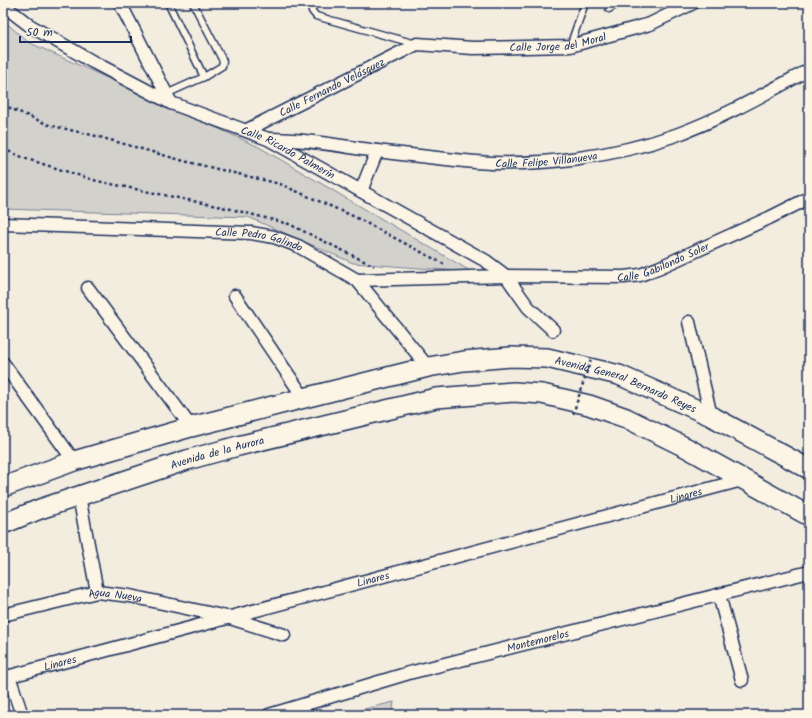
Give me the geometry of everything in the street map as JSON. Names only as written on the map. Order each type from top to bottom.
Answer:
[{"type":"main road","name":"Avenida General Bernardo Reyes","points":[[428,367],[503,357],[547,358],[619,375],[711,416],[809,470]]},
{"type":"main road","points":[[3,487],[74,462],[191,427],[428,367]]},
{"type":"main road","name":"Avenida de la Aurora","points":[[3,524],[78,496],[187,460],[436,398],[528,392],[589,405],[626,418],[687,448],[742,480]]},
{"type":"main road","points":[[742,480],[809,516]]},
{"type":"street","points":[[120,3],[169,98]]},
{"type":"street","name":"Calle Jorge del Moral","points":[[417,44],[473,48],[570,46],[650,24],[693,3]]},
{"type":"street","name":"Calle Ricardo Palmerín","points":[[3,5],[18,18],[42,33],[169,98],[268,139],[486,261],[506,276],[528,307],[553,330]]},
{"type":"street","name":"Calle Fernando Velásquez","points":[[247,130],[417,44]]},
{"type":"street","name":"Calle Felipe Villanueva","points":[[268,139],[304,140],[377,151],[478,162],[524,162],[576,158],[675,135],[718,118],[809,70]]},
{"type":"street","points":[[361,191],[377,151]]},
{"type":"street","name":"Calle Gabilondo Soler","points":[[506,276],[624,277],[648,273],[809,198]]},
{"type":"street","name":"Calle Pedro Galindo","points":[[3,224],[251,233],[265,235],[298,246],[357,280]]},
{"type":"street","points":[[357,280],[506,276]]},
{"type":"street","points":[[357,280],[428,367]]},
{"type":"street","points":[[88,288],[191,427]]},
{"type":"street","points":[[235,296],[304,398]]},
{"type":"street","points":[[689,322],[711,416]]},
{"type":"street","points":[[3,363],[74,462]]},
{"type":"street","name":"Linares","points":[[6,677],[742,480]]},
{"type":"street","points":[[78,496],[96,592]]},
{"type":"street","name":"Montemorelos","points":[[269,715],[409,673],[809,572]]},
{"type":"street","name":"Agua Nueva","points":[[3,614],[96,592],[130,596],[227,617],[284,634]]},
{"type":"street","points":[[718,595],[742,680]]},
{"type":"street","points":[[6,677],[22,715]]},
{"type":"lane","points":[[168,3],[204,77]]},
{"type":"lane","points":[[169,98],[222,66],[223,61],[193,3]]},
{"type":"lane","points":[[311,3],[312,11],[316,16],[417,44]]},
{"type":"lane","points":[[570,46],[585,3]]},
{"type":"lane","points":[[609,9],[619,3]]},
{"type":"path","points":[[3,105],[49,125],[96,136],[184,161],[280,184],[356,217],[468,277]]},
{"type":"path","points":[[3,149],[26,159],[97,181],[231,209],[289,224],[401,279]]},
{"type":"path","points":[[573,414],[591,359]]},
{"type":"shaded area","points":[[3,20],[28,42],[259,147],[472,272],[353,263],[248,217],[3,209]]},
{"type":"shaded area","points":[[394,702],[392,715],[341,715],[348,713]]}]
